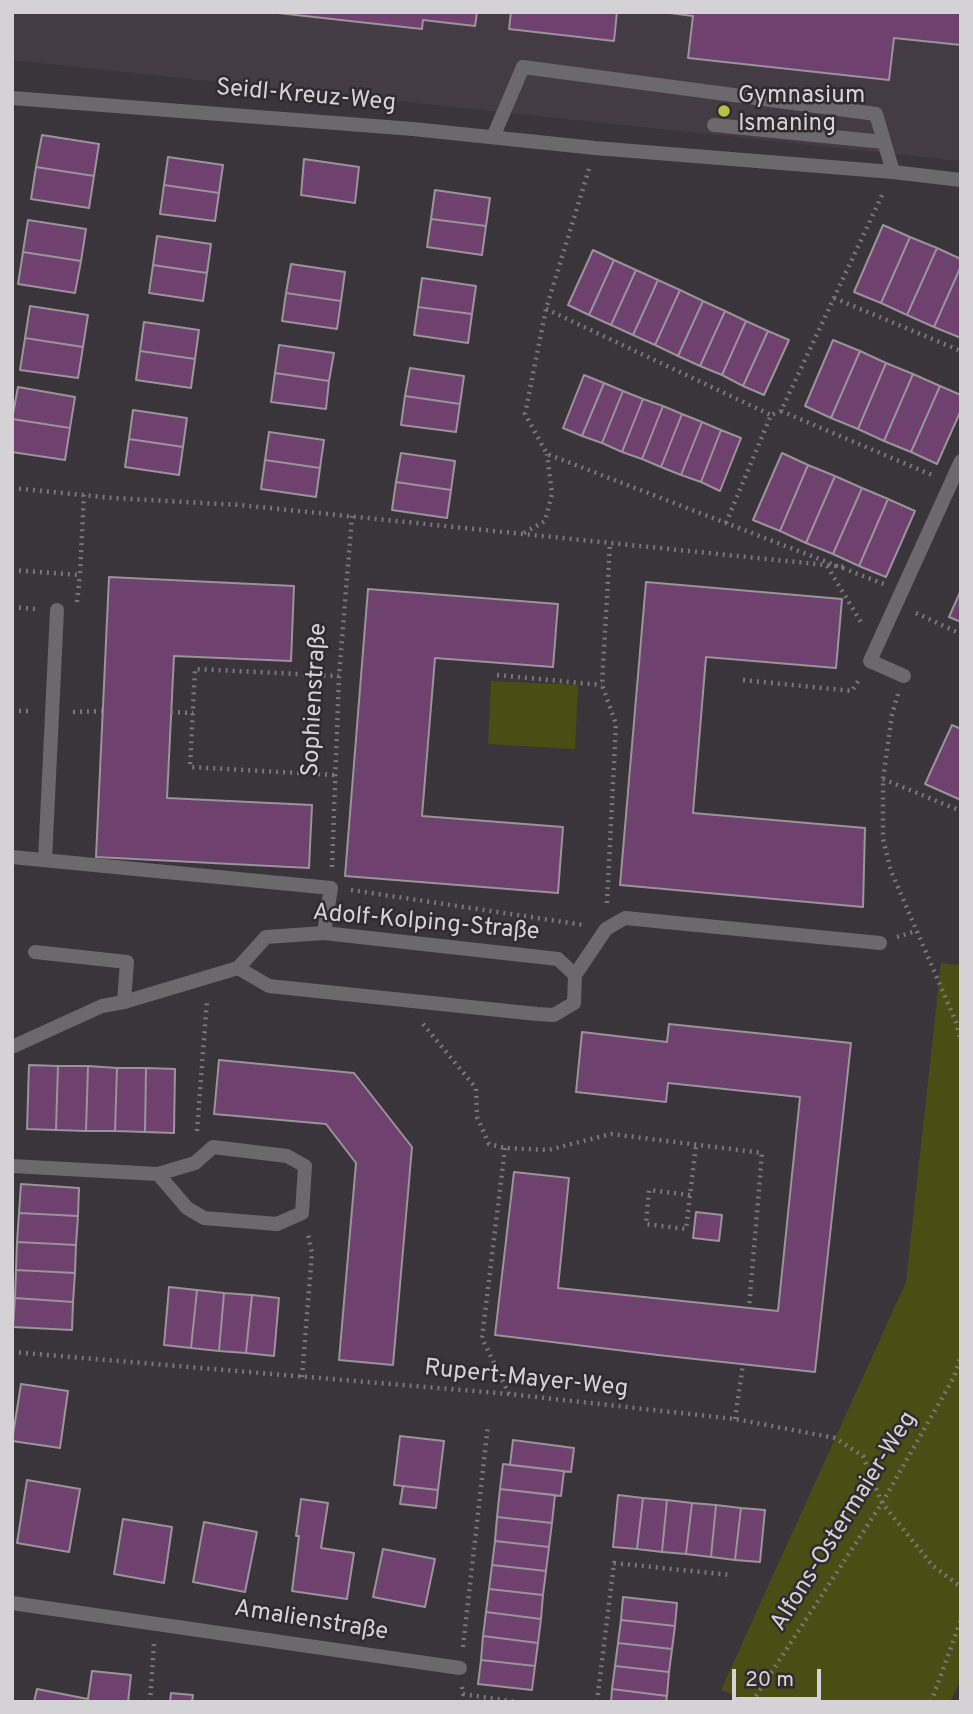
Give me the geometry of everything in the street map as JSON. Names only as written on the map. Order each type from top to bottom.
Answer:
[{"type":"street","points":[[493,137],[523,67],[876,114],[893,172]]},
{"type":"street","name":"Seidl-Kreuz-Weg","points":[[12,98],[163,108],[961,180]]},
{"type":"street","points":[[714,125],[884,142]]},
{"type":"street","points":[[904,676],[870,661],[961,461]]},
{"type":"street","points":[[45,860],[57,610]]},
{"type":"street","points":[[12,857],[331,887],[324,933]]},
{"type":"street","points":[[12,1047],[102,1006],[238,968],[269,986],[554,1015],[574,1003],[575,975],[606,929],[625,918],[880,943]]},
{"type":"street","name":"Adolf-Kolping-Straße","points":[[238,968],[266,937],[324,933],[558,959],[575,975]]},
{"type":"street","points":[[35,952],[127,962],[124,1002]]},
{"type":"street","points":[[12,1166],[158,1174],[195,1163],[213,1147],[287,1156],[305,1166],[302,1213],[277,1224],[205,1218],[187,1208],[158,1174]]},
{"type":"street","name":"Amalienstraße","points":[[12,1603],[460,1668]]},
{"type":"path","points":[[523,534],[545,521],[552,494],[547,454],[526,414],[547,309],[595,148]]},
{"type":"path","points":[[726,523],[771,415],[781,411],[893,172]]},
{"type":"path","points":[[834,298],[961,351]]},
{"type":"path","points":[[547,309],[771,415]]},
{"type":"path","points":[[781,411],[951,483]]},
{"type":"path","points":[[547,454],[845,567],[961,634]]},
{"type":"path","points":[[12,488],[240,505],[845,567]]},
{"type":"path","points":[[12,570],[79,575],[84,495]]},
{"type":"path","name":"Sophienstraße","points":[[331,887],[339,677],[352,516]]},
{"type":"path","points":[[331,887],[606,929],[616,724],[602,685],[610,543]]},
{"type":"path","points":[[743,680],[852,691],[870,661],[864,628],[827,565]]},
{"type":"path","points":[[334,775],[191,768],[195,669],[339,677]]},
{"type":"path","points":[[497,675],[602,685]]},
{"type":"path","points":[[904,676],[892,715],[884,779],[883,839],[891,871],[956,1022],[961,1041]]},
{"type":"path","points":[[171,712],[193,713]]},
{"type":"path","points":[[884,779],[961,811]]},
{"type":"path","points":[[195,1163],[209,975]]},
{"type":"path","points":[[402,999],[476,1088],[477,1117],[489,1144],[505,1149],[548,1150],[611,1134],[762,1153],[748,1308]]},
{"type":"path","points":[[690,1195],[649,1190],[646,1224],[686,1229],[696,1145]]},
{"type":"path","points":[[505,1149],[482,1338],[509,1394]]},
{"type":"path","points":[[302,1213],[312,1253],[302,1377]]},
{"type":"path","name":"Rupert-Mayer-Weg","points":[[12,1352],[509,1394],[735,1419],[835,1438],[863,1456],[882,1503],[933,1566],[961,1587]]},
{"type":"path","name":"Alfons-Ostermaier-Weg","points":[[752,1702],[882,1503],[954,1377],[961,1356]]},
{"type":"path","points":[[735,1419],[743,1364]]},
{"type":"path","points":[[488,1425],[460,1668],[463,1694],[516,1702]]},
{"type":"path","points":[[597,1702],[614,1563],[731,1575]]},
{"type":"path","points":[[931,1702],[961,1620]]},
{"type":"path","points":[[150,1702],[156,1622]]},
{"type":"shaded area","name":"Gymnasium Ismaning","points":[[12,12],[961,12],[961,161],[12,60]]},
{"type":"green space","points":[[491,681],[578,685],[575,749],[488,744]]},
{"type":"green space","points":[[941,963],[961,965],[961,1679],[950,1702],[752,1702],[721,1690],[906,1282]]},
{"type":"building","points":[[269,12],[477,12],[475,26],[423,20],[422,29]]},
{"type":"building","points":[[511,12],[617,12],[614,41],[509,29]]},
{"type":"building","points":[[662,12],[961,12],[961,45],[894,38],[889,80],[688,58],[693,16]]},
{"type":"building","points":[[42,135],[99,144],[94,176],[36,167]]},
{"type":"building","points":[[168,157],[223,165],[219,193],[164,185]]},
{"type":"building","points":[[304,159],[359,167],[355,203],[301,195]]},
{"type":"building","points":[[36,167],[94,176],[89,208],[31,199]]},
{"type":"building","points":[[164,185],[219,193],[215,221],[160,214]]},
{"type":"building","points":[[435,190],[490,198],[486,226],[431,219]]},
{"type":"building","points":[[431,219],[486,226],[482,255],[427,247]]},
{"type":"building","points":[[28,220],[86,229],[81,261],[23,252]]},
{"type":"building","points":[[883,225],[910,237],[881,303],[854,292]]},
{"type":"building","points":[[157,236],[211,244],[207,273],[153,265]]},
{"type":"building","points":[[910,237],[937,248],[907,315],[881,303]]},
{"type":"building","points":[[937,248],[961,259],[961,266],[934,327],[907,315]]},
{"type":"building","points":[[593,250],[614,260],[589,315],[568,305]]},
{"type":"building","points":[[23,252],[81,261],[75,293],[18,284]]},
{"type":"building","points":[[614,260],[636,270],[611,325],[589,315]]},
{"type":"building","points":[[291,264],[345,272],[341,301],[286,293]]},
{"type":"building","points":[[153,265],[207,273],[203,301],[149,293]]},
{"type":"building","points":[[961,266],[961,338],[934,327]]},
{"type":"building","points":[[636,270],[658,280],[633,335],[611,325]]},
{"type":"building","points":[[422,278],[476,286],[472,314],[418,307]]},
{"type":"building","points":[[658,280],[680,290],[655,345],[633,335]]},
{"type":"building","points":[[680,290],[703,301],[678,356],[655,345]]},
{"type":"building","points":[[286,293],[341,301],[337,329],[282,321]]},
{"type":"building","points":[[703,301],[725,311],[700,366],[678,356]]},
{"type":"building","points":[[30,306],[88,315],[83,347],[25,338]]},
{"type":"building","points":[[418,307],[472,314],[468,343],[414,335]]},
{"type":"building","points":[[725,311],[746,321],[722,375],[700,366]]},
{"type":"building","points":[[746,321],[768,331],[743,386],[722,375]]},
{"type":"building","points":[[144,322],[199,330],[195,359],[140,351]]},
{"type":"building","points":[[768,331],[789,340],[764,395],[743,386]]},
{"type":"building","points":[[25,338],[83,347],[78,378],[20,370]]},
{"type":"building","points":[[833,340],[860,351],[831,418],[805,406]]},
{"type":"building","points":[[279,345],[334,353],[329,381],[275,373]]},
{"type":"building","points":[[140,351],[195,359],[191,388],[136,380]]},
{"type":"building","points":[[860,351],[886,363],[858,429],[831,418]]},
{"type":"building","points":[[886,363],[913,374],[884,441],[858,429]]},
{"type":"building","points":[[410,368],[464,376],[460,404],[405,396]]},
{"type":"building","points":[[275,373],[329,381],[326,409],[271,402]]},
{"type":"building","points":[[913,374],[940,386],[911,452],[884,441]]},
{"type":"building","points":[[584,375],[604,383],[582,436],[563,428]]},
{"type":"building","points":[[604,383],[623,391],[602,443],[582,436]]},
{"type":"building","points":[[940,386],[961,395],[961,410],[937,464],[911,452]]},
{"type":"building","points":[[18,387],[75,397],[70,428],[12,419]]},
{"type":"building","points":[[623,391],[643,399],[622,452],[602,443]]},
{"type":"building","points":[[405,396],[460,404],[456,432],[401,425]]},
{"type":"building","points":[[643,399],[663,406],[642,459],[622,452]]},
{"type":"building","points":[[663,406],[682,414],[661,467],[642,459]]},
{"type":"building","points":[[133,410],[187,418],[183,447],[129,439]]},
{"type":"building","points":[[682,414],[702,422],[681,475],[661,467]]},
{"type":"building","points":[[12,419],[70,428],[65,460],[12,452]]},
{"type":"building","points":[[702,422],[721,430],[701,482],[681,475]]},
{"type":"building","points":[[721,430],[741,438],[720,491],[701,482]]},
{"type":"building","points":[[269,432],[324,440],[320,468],[265,460]]},
{"type":"building","points":[[129,439],[183,447],[179,475],[125,467]]},
{"type":"building","points":[[401,453],[455,461],[451,490],[396,482]]},
{"type":"building","points":[[782,453],[808,465],[780,531],[753,520]]},
{"type":"building","points":[[265,460],[320,468],[316,497],[261,489]]},
{"type":"building","points":[[808,465],[835,476],[806,543],[780,531]]},
{"type":"building","points":[[835,476],[862,488],[833,554],[806,543]]},
{"type":"building","points":[[396,482],[451,490],[447,518],[392,510]]},
{"type":"building","points":[[862,488],[888,499],[859,566],[833,554]]},
{"type":"building","points":[[888,499],[915,511],[886,577],[859,566]]},
{"type":"building","points":[[109,577],[294,586],[291,661],[174,656],[167,798],[312,805],[309,868],[96,857]]},
{"type":"building","points":[[646,582],[842,599],[836,668],[706,657],[693,813],[865,828],[863,907],[620,885]]},
{"type":"building","points":[[368,589],[558,604],[553,667],[435,658],[422,816],[563,827],[558,893],[345,876]]},
{"type":"building","points":[[961,590],[961,622],[949,617]]},
{"type":"building","points":[[952,725],[961,729],[961,800],[925,784]]},
{"type":"building","points":[[669,1024],[851,1043],[815,1372],[495,1335],[514,1172],[569,1178],[558,1288],[778,1311],[800,1097],[668,1083],[666,1102],[576,1092],[582,1032],[667,1042]]},
{"type":"building","points":[[219,1060],[354,1073],[412,1147],[393,1365],[339,1360],[356,1163],[326,1124],[214,1114]]},
{"type":"building","points":[[29,1065],[58,1066],[56,1130],[27,1129]]},
{"type":"building","points":[[58,1066],[88,1066],[86,1131],[56,1130]]},
{"type":"building","points":[[88,1066],[117,1068],[115,1131],[86,1131]]},
{"type":"building","points":[[117,1068],[146,1068],[145,1132],[115,1131]]},
{"type":"building","points":[[146,1068],[175,1069],[174,1133],[145,1132]]},
{"type":"building","points":[[21,1184],[79,1188],[78,1216],[19,1213]]},
{"type":"building","points":[[696,1212],[722,1215],[719,1241],[693,1238]]},
{"type":"building","points":[[19,1213],[78,1216],[76,1245],[17,1242]]},
{"type":"building","points":[[17,1242],[76,1245],[75,1273],[16,1270]]},
{"type":"building","points":[[16,1270],[75,1273],[73,1302],[15,1298]]},
{"type":"building","points":[[169,1287],[197,1290],[191,1348],[164,1345]]},
{"type":"building","points":[[197,1290],[224,1293],[219,1351],[191,1348]]},
{"type":"building","points":[[224,1293],[252,1295],[246,1353],[219,1351]]},
{"type":"building","points":[[252,1295],[279,1298],[274,1356],[246,1353]]},
{"type":"building","points":[[15,1298],[73,1302],[72,1330],[13,1327]]},
{"type":"building","points":[[21,1384],[68,1391],[60,1448],[12,1441]]},
{"type":"building","points":[[400,1436],[444,1441],[438,1490],[394,1485]]},
{"type":"building","points":[[513,1440],[574,1448],[571,1472],[510,1465]]},
{"type":"building","points":[[503,1464],[564,1471],[561,1496],[500,1489]]},
{"type":"building","points":[[27,1480],[80,1489],[69,1552],[17,1543]]},
{"type":"building","points":[[403,1486],[438,1490],[436,1508],[400,1504]]},
{"type":"building","points":[[500,1489],[555,1495],[552,1523],[497,1517]]},
{"type":"building","points":[[618,1495],[643,1498],[637,1549],[613,1547]]},
{"type":"building","points":[[643,1498],[667,1500],[662,1552],[637,1549]]},
{"type":"building","points":[[301,1499],[328,1503],[321,1548],[354,1553],[347,1599],[292,1591]]},
{"type":"building","points":[[667,1500],[692,1503],[686,1554],[662,1552]]},
{"type":"building","points":[[692,1503],[716,1505],[711,1557],[686,1554]]},
{"type":"building","points":[[716,1505],[741,1508],[735,1560],[711,1557]]},
{"type":"building","points":[[741,1508],[765,1510],[760,1562],[735,1560]]},
{"type":"building","points":[[497,1517],[552,1523],[549,1547],[495,1541]]},
{"type":"building","points":[[123,1519],[172,1527],[164,1583],[114,1574]]},
{"type":"building","points":[[204,1522],[257,1532],[245,1592],[193,1582]]},
{"type":"building","points":[[495,1541],[549,1547],[546,1571],[492,1565]]},
{"type":"building","points":[[383,1549],[435,1559],[425,1607],[373,1597]]},
{"type":"building","points":[[492,1565],[546,1571],[543,1595],[489,1589]]},
{"type":"building","points":[[489,1589],[543,1595],[541,1619],[486,1612]]},
{"type":"building","points":[[623,1597],[677,1603],[675,1626],[621,1620]]},
{"type":"building","points":[[486,1612],[541,1619],[538,1643],[483,1636]]},
{"type":"building","points":[[621,1620],[675,1626],[672,1649],[618,1643]]},
{"type":"building","points":[[483,1636],[538,1643],[535,1666],[481,1660]]},
{"type":"building","points":[[618,1643],[672,1649],[669,1672],[615,1666]]},
{"type":"building","points":[[481,1660],[535,1666],[532,1690],[478,1684]]},
{"type":"building","points":[[615,1666],[669,1672],[667,1696],[612,1689]]},
{"type":"building","points":[[92,1671],[131,1675],[128,1702],[34,1702],[37,1689],[88,1699]]},
{"type":"building","points":[[612,1689],[667,1696],[666,1702],[611,1702]]},
{"type":"building","points":[[171,1693],[193,1695],[192,1702],[170,1702]]},
{"type":"place","name":"Gymnasium Ismaning","points":[[724,111]]}]
